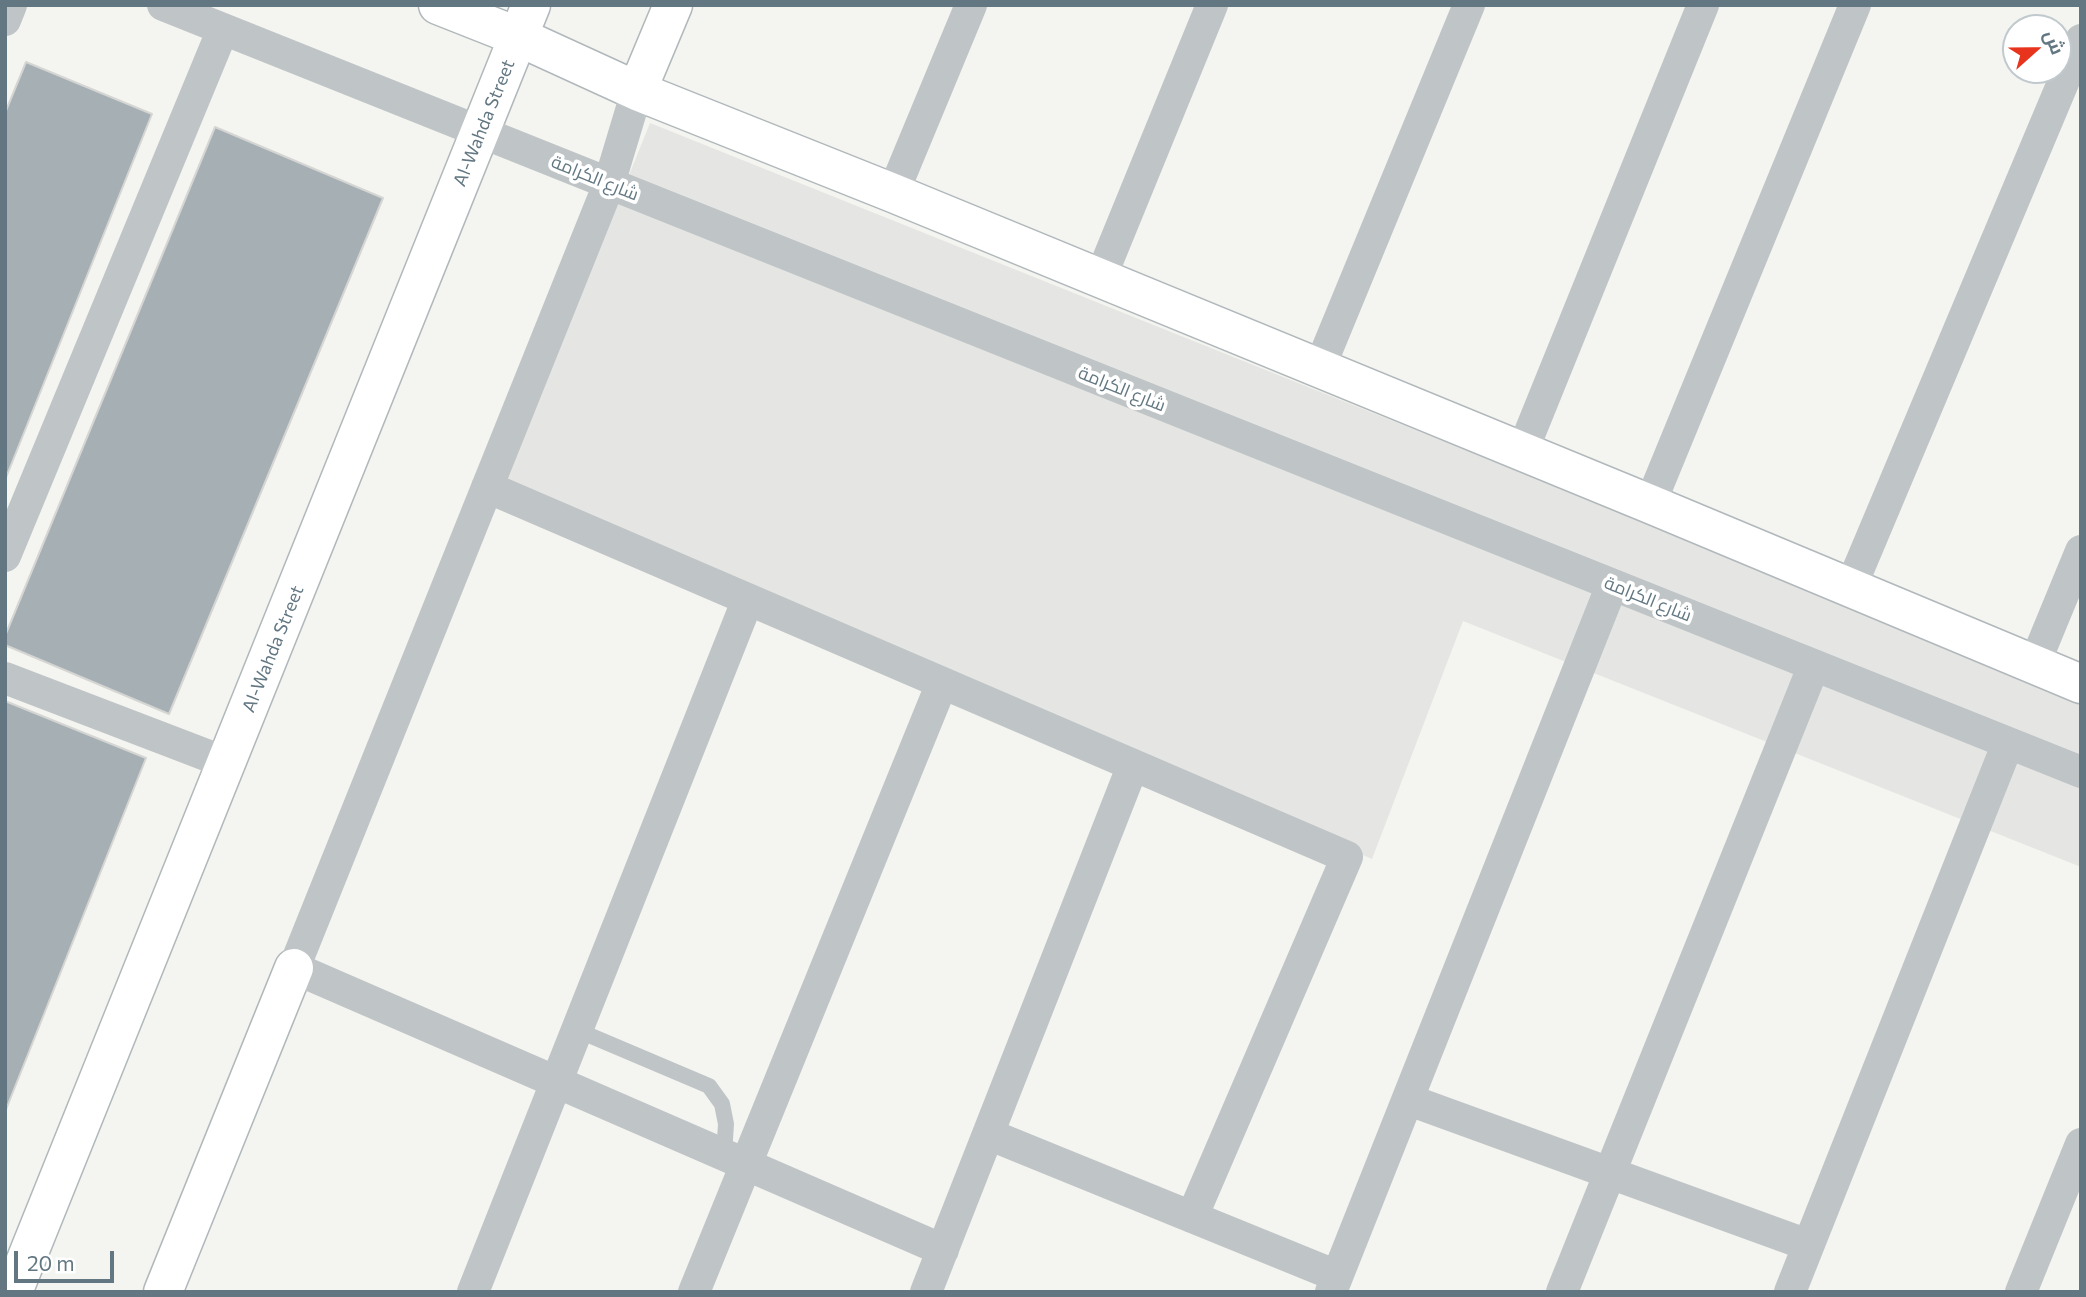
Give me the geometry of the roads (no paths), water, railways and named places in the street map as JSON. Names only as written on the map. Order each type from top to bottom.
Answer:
[{"type":"street","points":[[5,20],[10,5]]},
{"type":"street","name":"شارع الكرامة","points":[[163,5],[2081,772]]},
{"type":"street","points":[[438,5],[525,21],[637,91],[893,193],[2081,684]]},
{"type":"street","points":[[163,1292],[609,184],[637,91],[673,5]]},
{"type":"street","points":[[893,193],[971,5]]},
{"type":"street","points":[[1100,279],[1212,5]]},
{"type":"street","points":[[1318,369],[1469,5]]},
{"type":"street","points":[[1522,452],[1703,5]]},
{"type":"street","points":[[1650,504],[1855,5]]},
{"type":"street","name":"Al-Wahda Street","points":[[13,1292],[525,21]]},
{"type":"street","points":[[5,556],[223,29]]},
{"type":"street","points":[[1850,589],[2081,40]]},
{"type":"street","points":[[487,487],[1347,858],[1192,1217]]},
{"type":"street","points":[[2034,665],[2081,551]]},
{"type":"street","points":[[988,1134],[1192,1217],[1334,1284],[1612,585]]},
{"type":"street","points":[[473,1292],[748,599]]},
{"type":"street","points":[[1562,1292],[1608,1172],[1814,666]]},
{"type":"street","points":[[5,678],[227,762]]},
{"type":"street","points":[[694,1292],[735,1159],[942,683]]},
{"type":"street","points":[[1790,1292],[2008,743]]},
{"type":"street","points":[[926,1292],[1133,765]]},
{"type":"street","points":[[293,968],[943,1250]]},
{"type":"street","points":[[1409,1100],[1808,1245]]},
{"type":"street","points":[[2021,1292],[2081,1144]]},
{"type":"lane","points":[[577,1030],[709,1086],[722,1104],[735,1159]]}]
